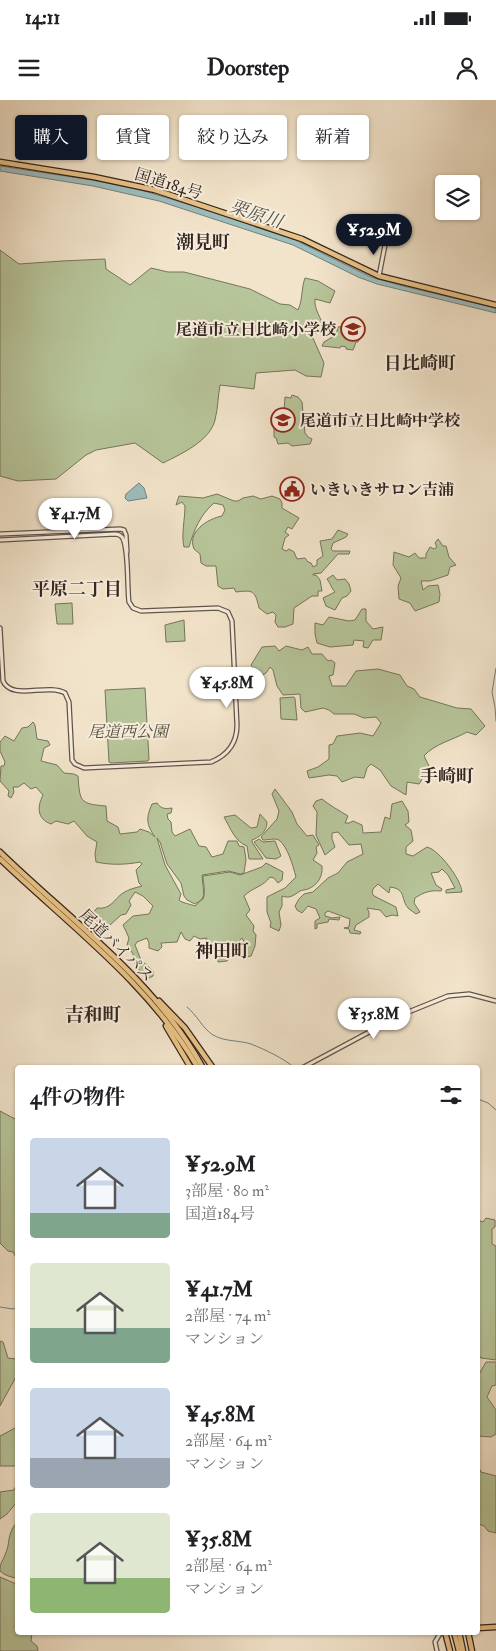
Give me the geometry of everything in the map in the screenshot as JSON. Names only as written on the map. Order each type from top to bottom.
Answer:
[{"type":"highway","name":"国道184号","points":[[0,162],[155,190],[302,239],[379,276],[496,305]]},
{"type":"highway","name":"尾道バイパス","points":[[0,852],[134,977],[170,1019],[189,1044],[201,1065]]},
{"type":"highway","name":"尾道バイパス","points":[[0,859],[101,952],[147,998],[181,1041],[196,1065]]},
{"type":"highway","points":[[134,977],[185,1028],[211,1065]]},
{"type":"highway","points":[[147,998],[178,1043],[189,1065]]},
{"type":"highway","points":[[480,1628],[496,1627]]},
{"type":"highway","points":[[446,1635],[450,1651]]},
{"type":"highway","points":[[456,1635],[463,1651]]},
{"type":"highway","points":[[459,1635],[459,1651]]},
{"type":"highway","points":[[469,1635],[472,1651]]},
{"type":"street","points":[[379,276],[386,240]]},
{"type":"street","points":[[0,534],[93,533],[120,535],[123,538],[125,551],[129,602],[137,610],[218,608],[226,610],[231,615],[237,734],[232,746],[220,758],[206,762],[79,767],[75,764],[71,754],[69,702],[65,692],[54,689],[17,691],[8,688],[3,681],[0,628]]},
{"type":"street","points":[[0,540],[93,533]]},
{"type":"street","points":[[308,1065],[401,1015],[448,996],[470,994],[496,1001]]},
{"type":"street","points":[[437,1651],[435,1642],[439,1635]]},
{"type":"green space","points":[[0,250],[19,264],[105,259],[106,269],[130,285],[151,268],[168,272],[184,272],[250,289],[280,304],[290,305],[298,310],[305,278],[318,281],[335,291],[330,303],[315,299],[324,327],[312,336],[324,363],[321,377],[306,376],[295,370],[256,373],[254,389],[220,385],[217,411],[212,428],[194,446],[163,463],[135,443],[96,450],[86,455],[56,479],[18,481],[0,476]]},
{"type":"green space","points":[[347,326],[352,335],[360,337],[353,350],[341,346],[340,348],[322,346],[324,342],[336,335],[338,327]]},
{"type":"green space","points":[[292,395],[298,397],[302,402],[305,433],[312,439],[310,444],[292,446],[288,443],[278,444],[274,437],[274,418],[277,416],[277,413],[284,412],[285,397],[291,398]]},
{"type":"green space","points":[[217,494],[234,501],[253,496],[261,499],[272,496],[280,499],[282,508],[299,518],[292,529],[288,527],[285,532],[289,535],[285,538],[282,549],[286,551],[289,549],[294,552],[297,559],[305,558],[313,567],[317,565],[317,560],[323,556],[320,541],[332,539],[338,530],[348,534],[346,537],[333,543],[331,549],[333,551],[350,551],[349,554],[338,554],[321,573],[313,574],[320,580],[322,591],[318,591],[318,596],[312,596],[294,608],[293,624],[278,627],[275,622],[276,615],[273,612],[267,614],[259,608],[252,592],[236,592],[234,588],[223,589],[218,586],[216,566],[206,566],[201,563],[200,554],[194,549],[193,537],[205,523],[222,516],[225,510],[223,505],[214,503],[209,508],[198,523],[189,547],[184,547],[185,506],[182,502],[176,505],[179,496],[203,498]]},
{"type":"green space","points":[[438,539],[443,546],[446,546],[449,557],[456,565],[450,567],[448,575],[430,581],[421,581],[423,590],[428,586],[438,585],[439,602],[415,611],[410,603],[399,599],[398,586],[401,578],[393,565],[394,552],[409,557],[415,553],[419,558],[426,558],[430,547],[434,549],[437,547],[435,543]]},
{"type":"green space","points":[[333,575],[337,580],[345,579],[351,591],[342,598],[335,610],[326,606],[323,598],[335,592],[327,579]]},
{"type":"green space","points":[[72,603],[73,624],[57,624],[55,604]]},
{"type":"green space","points":[[362,609],[366,609],[366,621],[373,629],[383,627],[381,640],[373,640],[368,648],[363,647],[364,641],[354,640],[353,645],[330,647],[317,643],[315,623],[323,625],[329,617],[349,621],[355,620]]},
{"type":"green space","points":[[184,620],[185,641],[166,642],[165,625]]},
{"type":"green space","points":[[275,646],[279,651],[286,646],[302,650],[308,647],[312,654],[322,654],[328,661],[331,660],[335,663],[333,675],[329,676],[332,686],[346,686],[356,671],[378,669],[400,675],[407,686],[414,689],[420,697],[457,708],[471,709],[485,726],[476,735],[467,732],[438,745],[428,752],[424,756],[429,766],[425,775],[419,784],[407,782],[406,795],[391,786],[380,770],[371,764],[367,768],[364,778],[355,777],[342,782],[337,776],[329,775],[309,778],[307,771],[318,767],[329,759],[329,745],[333,744],[337,736],[360,733],[373,736],[381,723],[376,717],[364,718],[354,714],[334,714],[323,708],[305,712],[301,708],[300,694],[283,695],[277,686],[273,670],[270,667],[263,675],[256,672],[251,665],[262,647]]},
{"type":"green space","name":"尾道西公園","points":[[145,688],[149,759],[148,761],[111,763],[109,762],[105,690]]},
{"type":"green space","points":[[294,697],[297,720],[281,719],[280,698]]},
{"type":"green space","points":[[33,722],[37,739],[48,741],[50,745],[44,748],[41,761],[57,765],[64,773],[78,776],[79,791],[83,800],[91,804],[106,806],[107,821],[118,827],[120,834],[137,832],[140,829],[149,832],[155,837],[150,828],[148,817],[152,804],[157,803],[163,808],[172,808],[171,813],[167,814],[175,836],[190,829],[199,846],[206,847],[212,857],[223,854],[228,841],[237,841],[239,846],[244,847],[246,859],[244,873],[228,871],[202,875],[204,894],[203,876],[230,872],[240,875],[262,867],[266,863],[283,872],[282,880],[278,883],[274,878],[270,877],[265,883],[244,896],[250,910],[246,915],[254,926],[253,931],[256,935],[255,946],[251,956],[247,957],[246,945],[242,938],[236,944],[240,956],[232,956],[227,961],[218,962],[217,954],[208,954],[203,950],[207,938],[200,939],[194,936],[190,941],[185,939],[181,932],[177,942],[161,943],[162,947],[158,951],[149,948],[147,938],[137,942],[135,945],[141,960],[153,971],[153,976],[149,978],[136,967],[133,954],[127,945],[129,938],[123,925],[133,916],[149,914],[153,906],[143,896],[135,892],[129,901],[131,905],[126,914],[121,915],[110,925],[98,926],[90,922],[88,919],[97,908],[106,907],[125,892],[142,886],[139,883],[136,870],[142,864],[140,862],[107,864],[96,862],[97,842],[87,836],[74,821],[68,824],[56,821],[51,824],[43,819],[39,808],[43,795],[36,787],[31,789],[24,783],[18,787],[13,787],[14,792],[11,798],[8,796],[9,791],[0,781],[1,766],[4,766],[5,762],[0,751],[0,742],[5,736],[14,741],[22,728],[28,727]],"holes":[[[157,838],[167,864],[181,883],[184,896],[195,904],[200,901],[195,906],[179,900],[181,894],[165,865]]]},
{"type":"green space","points":[[275,789],[292,812],[297,824],[307,836],[313,835],[319,845],[316,847],[317,853],[313,860],[322,866],[321,877],[315,885],[292,896],[282,896],[282,906],[279,912],[281,925],[279,931],[270,927],[267,897],[285,888],[296,877],[290,857],[282,843],[277,839],[263,840],[261,837],[277,819],[279,811],[272,794]]},
{"type":"green space","points":[[322,799],[348,816],[345,823],[353,821],[362,825],[363,833],[381,832],[385,817],[390,819],[392,804],[402,801],[408,811],[409,822],[405,825],[411,830],[413,841],[406,847],[406,854],[413,856],[427,847],[432,849],[454,873],[462,892],[446,893],[446,890],[455,888],[448,875],[442,869],[439,872],[431,873],[436,885],[442,889],[441,891],[425,893],[415,898],[414,903],[420,912],[416,914],[406,906],[399,890],[390,887],[389,893],[378,884],[372,893],[374,896],[396,907],[398,916],[386,917],[380,910],[367,908],[369,917],[356,925],[354,930],[361,932],[360,934],[350,933],[349,929],[344,928],[349,927],[350,919],[328,911],[325,913],[325,916],[332,918],[340,917],[339,920],[329,919],[328,922],[317,924],[315,929],[315,921],[320,918],[316,909],[308,906],[302,913],[295,906],[299,899],[304,894],[313,892],[328,878],[338,873],[347,862],[363,854],[361,844],[349,845],[338,832],[332,833],[335,847],[325,855],[316,835],[317,812],[313,806],[316,801]]},
{"type":"green space","points":[[260,814],[267,822],[267,825],[262,833],[252,842],[263,859],[249,859],[247,846],[236,838],[224,817],[235,815],[251,828],[257,827]]},
{"type":"green space","points":[[259,839],[263,842],[275,841],[281,856],[276,859],[266,858],[254,842]]},
{"type":"green space","points":[[0,1111],[15,1119],[15,1256],[0,1243]]},
{"type":"green space","points":[[486,1218],[495,1220],[495,1227],[492,1229],[492,1244],[496,1246],[496,1360],[480,1357],[480,1221],[483,1222]]},
{"type":"green space","points":[[0,1341],[3,1342],[8,1358],[15,1359],[15,1379],[0,1406]]},
{"type":"green space","points":[[486,1362],[496,1362],[496,1385],[492,1386],[487,1397],[496,1410],[496,1434],[491,1437],[480,1436],[480,1372]]},
{"type":"green space","points":[[15,1428],[15,1466],[0,1466],[0,1436]]},
{"type":"green space","points":[[480,1470],[481,1472],[496,1476],[496,1533],[488,1531],[480,1525]]},
{"type":"green space","points":[[15,1488],[15,1504],[0,1519],[0,1492],[14,1490]]},
{"type":"green space","points":[[15,1525],[15,1577],[0,1571],[11,1532]]},
{"type":"green space","points":[[0,1577],[15,1584],[15,1635],[32,1635],[31,1641],[37,1646],[38,1651],[0,1651]]},
{"type":"water","points":[[0,166],[138,189],[223,215],[295,240],[371,277],[496,308],[496,313],[377,284],[358,277],[293,245],[159,201],[93,186],[0,171]]},
{"type":"water","points":[[139,483],[144,488],[147,498],[128,501],[125,498],[126,494]]},
{"type":"waterway","points":[[496,668],[492,692],[496,721]]},
{"type":"waterway","points":[[187,1007],[213,1035],[222,1039],[251,1044],[274,1054],[291,1065]]},
{"type":"waterway","points":[[480,1100],[488,1103],[496,1110]]},
{"type":"waterway","points":[[0,1307],[15,1309]]},
{"type":"place","name":"尾道市立日比崎小学校","points":[[353,329]]},
{"type":"place","name":"尾道市立日比崎中学校","points":[[283,420]]},
{"type":"place","name":"いきいきサロン吉浦","points":[[292,489]]},
{"type":"district","name":"潮見町","points":[[203,242]]},
{"type":"district","name":"日比崎町","points":[[420,363]]},
{"type":"district","name":"平原二丁目","points":[[77,589]]},
{"type":"district","name":"手崎町","points":[[447,776]]},
{"type":"district","name":"神田町","points":[[222,951]]},
{"type":"district","name":"吉和町","points":[[93,1014]]},
{"type":"water label","name":"栗原川","points":[[256,214]]}]
